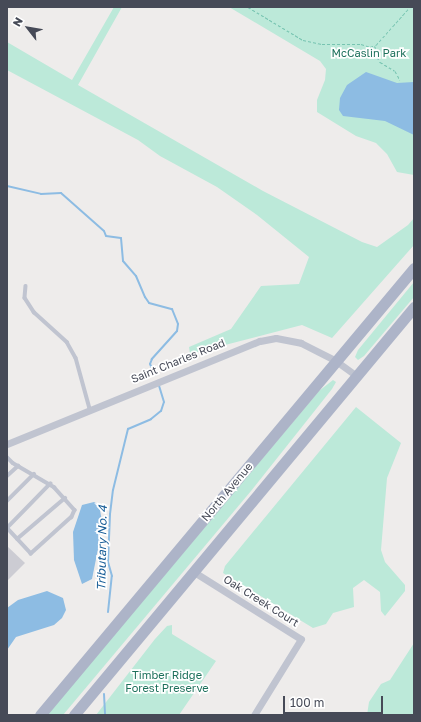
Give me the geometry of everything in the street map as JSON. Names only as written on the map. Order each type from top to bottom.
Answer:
[{"type":"main road","name":"North Avenue","points":[[40,715],[414,268]]},
{"type":"main road","points":[[74,715],[414,308]]},
{"type":"street","name":"Saint Charles Road","points":[[7,444],[260,341],[288,339],[336,361],[357,376]]},
{"type":"street","name":"Oak Creek Court","points":[[194,572],[301,639],[254,715]]},
{"type":"lane","points":[[26,286],[25,298],[34,312],[67,342],[76,358],[90,409]]},
{"type":"lane","points":[[7,457],[18,466],[50,484],[75,510],[72,518],[31,554],[7,528],[50,484]]},
{"type":"lane","points":[[7,476],[18,466]]},
{"type":"lane","points":[[7,501],[34,474]]},
{"type":"lane","points":[[17,539],[65,498]]},
{"type":"path","points":[[248,7],[303,40],[328,44],[374,46],[378,50],[377,57],[380,62],[395,71],[400,80]]},
{"type":"path","points":[[374,46],[410,7]]},
{"type":"green space","points":[[114,7],[122,7],[78,85],[263,191],[362,242],[377,247],[408,225],[414,218],[414,245],[332,338],[302,325],[190,354],[189,347],[231,329],[261,286],[299,284],[309,257],[257,215],[217,187],[160,156],[138,140],[7,70],[7,42],[72,80]]},
{"type":"green space","name":"McCaslin Park","points":[[229,7],[414,7],[414,175],[397,172],[387,154],[376,143],[356,136],[317,112],[317,100],[325,80],[326,69],[320,61]]},
{"type":"green space","points":[[414,282],[414,297],[364,356],[358,360],[355,357],[358,350]]},
{"type":"green space","points":[[333,380],[336,382],[332,389],[251,491],[63,715],[47,715],[319,391]]},
{"type":"green space","points":[[356,407],[401,443],[387,478],[381,550],[385,562],[405,585],[405,591],[385,616],[381,611],[380,592],[364,580],[353,588],[354,607],[333,613],[326,624],[313,628],[223,573],[225,566]]},
{"type":"green space","name":"Timber Ridge Forest Preserve","points":[[172,625],[172,634],[216,661],[179,715],[96,715],[155,639],[167,626]]},
{"type":"green space","points":[[414,643],[414,715],[367,715],[369,702],[381,684],[390,680]]},
{"type":"water","points":[[366,72],[397,83],[414,82],[414,135],[385,121],[343,116],[339,110],[340,98],[347,85]]},
{"type":"water","points":[[94,502],[99,505],[102,521],[99,544],[92,579],[82,584],[74,560],[73,532],[82,505]]},
{"type":"water","points":[[47,591],[63,598],[66,610],[62,618],[54,625],[16,637],[7,650],[7,608],[18,600]]},
{"type":"building","points":[[7,546],[25,563],[7,581]]},
{"type":"waterway","name":"Tributary No. 4","points":[[7,186],[41,194],[61,193],[104,231],[106,236],[121,238],[123,261],[136,276],[145,297],[149,303],[172,309],[178,324],[177,331],[152,359],[150,364],[155,375]]},
{"type":"waterway","name":"Tributary No. 4","points":[[108,612],[112,576],[108,562],[110,514],[113,490],[128,429],[151,419],[161,411],[164,402],[159,386]]},
{"type":"waterway","name":"Tributary No. 4","points":[[104,694],[105,715]]}]
